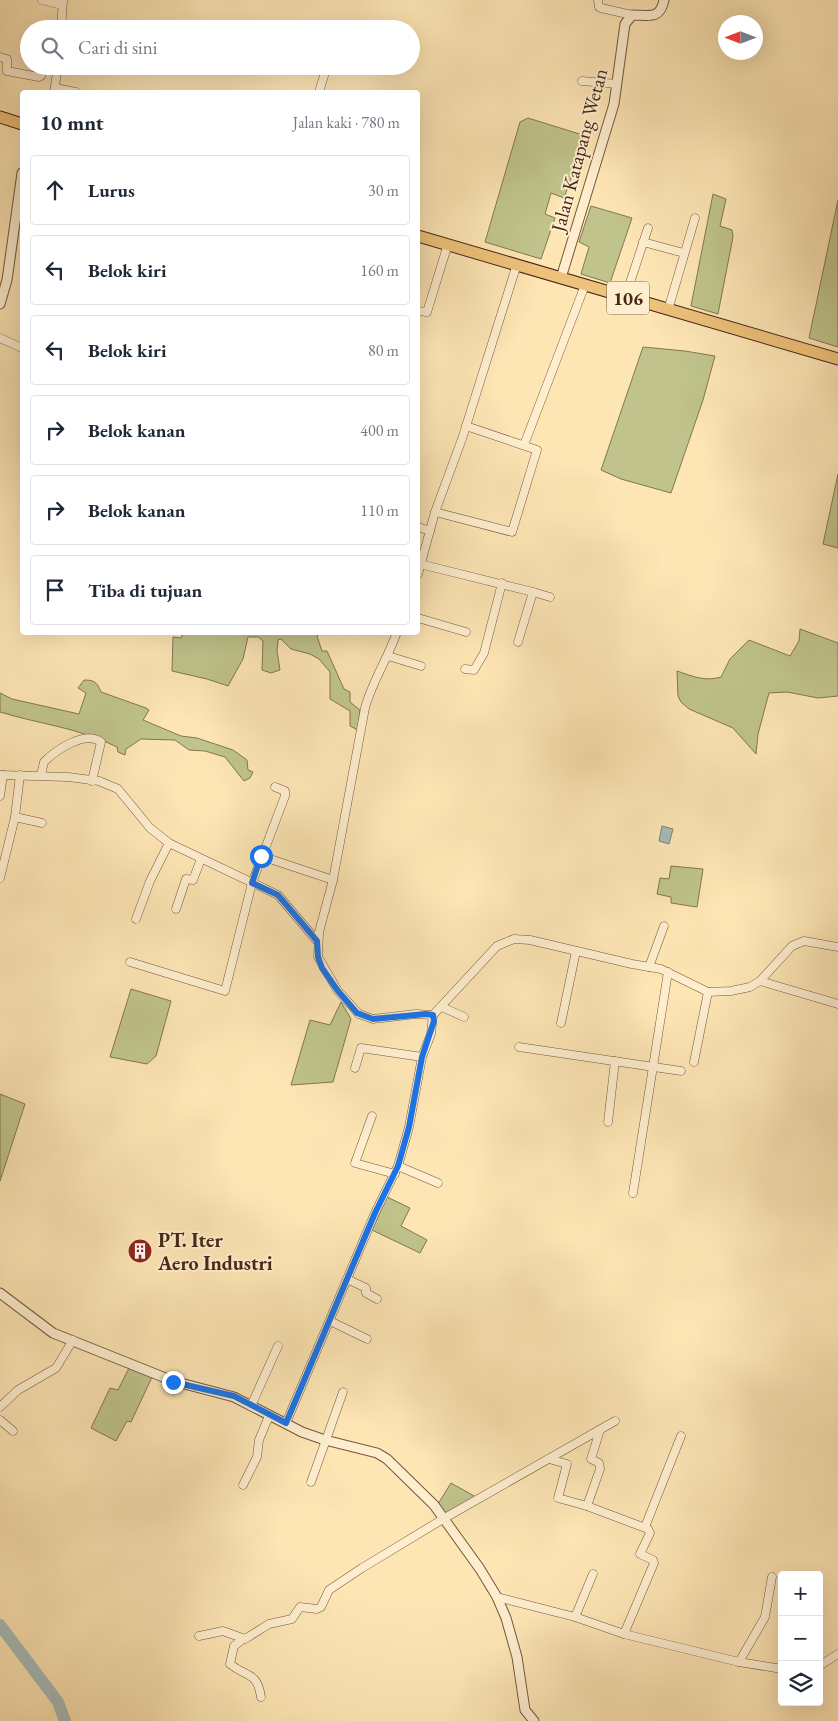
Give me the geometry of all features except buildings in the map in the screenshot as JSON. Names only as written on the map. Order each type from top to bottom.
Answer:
[{"type":"main road","points":[[0,117],[20,123]]},
{"type":"main road","name":"106","points":[[420,237],[838,360]]},
{"type":"street","points":[[42,0],[62,2],[61,20]]},
{"type":"street","points":[[598,0],[599,7],[601,8],[649,17],[660,13],[664,0]]},
{"type":"street","name":"Jalan Katapang Wetan","points":[[561,278],[609,122],[618,84],[624,29],[626,20],[632,15]]},
{"type":"street","points":[[0,56],[7,59],[7,71],[20,74]]},
{"type":"street","points":[[25,75],[39,77],[42,75]]},
{"type":"street","points":[[55,90],[57,75]]},
{"type":"street","points":[[320,90],[324,75]]},
{"type":"street","points":[[582,81],[618,84]]},
{"type":"street","points":[[0,304],[5,288],[20,187]]},
{"type":"street","points":[[668,310],[694,218]]},
{"type":"street","points":[[625,298],[648,228]]},
{"type":"street","points":[[643,242],[684,253]]},
{"type":"street","points":[[420,311],[428,312],[448,244]]},
{"type":"street","points":[[517,264],[466,426],[435,512],[420,564],[502,583],[550,597]]},
{"type":"street","points":[[524,446],[585,285]]},
{"type":"street","points":[[0,338],[20,347]]},
{"type":"street","points":[[435,512],[511,533],[537,450],[466,426]]},
{"type":"street","points":[[420,528],[430,531]]},
{"type":"street","points":[[465,669],[474,670],[482,658],[502,583]]},
{"type":"street","points":[[518,642],[533,592]]},
{"type":"street","points":[[420,619],[466,632]]},
{"type":"street","points":[[396,635],[368,698],[332,880],[317,941],[318,957],[322,968],[338,991],[357,1013],[373,1019],[416,1014],[433,1015]]},
{"type":"street","points":[[388,656],[421,666]]},
{"type":"street","points":[[42,775],[44,762],[55,753],[72,743],[93,738],[101,742],[92,781]]},
{"type":"street","points":[[0,796],[2,775],[42,775],[99,781],[121,792],[150,828],[169,843],[278,895],[317,941]]},
{"type":"street","points":[[0,878],[4,847],[15,817],[20,775]]},
{"type":"street","points":[[130,962],[225,991],[252,883],[286,796],[285,792],[276,787]]},
{"type":"street","points":[[15,817],[42,823]]},
{"type":"street","points":[[136,919],[150,881],[169,843]]},
{"type":"street","points":[[261,856],[332,880]]},
{"type":"street","points":[[176,909],[186,879],[193,880],[201,859]]},
{"type":"street","points":[[649,967],[664,926]]},
{"type":"street","points":[[286,1423],[375,1213],[397,1170],[409,1127],[422,1057],[431,1034],[433,1015],[502,943],[523,939],[649,967],[668,972],[708,992],[740,990],[760,981],[792,946],[798,942],[838,947]]},
{"type":"street","points":[[561,1023],[576,951]]},
{"type":"street","points":[[633,1193],[668,972]]},
{"type":"street","points":[[760,981],[838,1004]]},
{"type":"street","points":[[694,1062],[708,992]]},
{"type":"street","points":[[442,1007],[464,1017]]},
{"type":"street","points":[[520,1047],[682,1071]]},
{"type":"street","points":[[355,1068],[361,1048],[422,1057]]},
{"type":"street","points":[[608,1122],[615,1061]]},
{"type":"street","points":[[372,1116],[355,1164],[397,1170],[438,1183]]},
{"type":"street","points":[[348,1279],[366,1288],[366,1294],[377,1299]]},
{"type":"street","points":[[0,1293],[51,1332],[173,1382],[234,1396],[269,1416],[325,1440],[377,1453],[387,1459],[425,1495],[480,1569],[497,1597],[506,1618],[517,1657],[526,1710],[534,1721]]},
{"type":"street","points":[[330,1321],[367,1339]]},
{"type":"street","points":[[0,1407],[18,1390],[56,1368],[73,1340]]},
{"type":"street","points":[[251,1406],[278,1346]]},
{"type":"street","points":[[311,1482],[343,1392]]},
{"type":"street","points":[[243,1485],[257,1457],[259,1440],[269,1416]]},
{"type":"street","points":[[0,1420],[13,1431]]},
{"type":"street","points":[[261,1697],[259,1685],[255,1677],[232,1666],[230,1661],[234,1646],[268,1624],[292,1619],[300,1608],[317,1609],[329,1590],[443,1519],[615,1421]]},
{"type":"street","points":[[587,1506],[600,1469],[599,1463],[591,1459],[600,1430]]},
{"type":"street","points":[[645,1527],[681,1436]]},
{"type":"street","points":[[548,1459],[567,1464],[558,1498],[587,1506],[645,1527],[650,1533],[640,1554],[653,1560],[654,1563],[624,1634]]},
{"type":"street","points":[[574,1617],[593,1574]]},
{"type":"street","points":[[739,1662],[765,1617],[772,1577]]},
{"type":"street","points":[[497,1597],[574,1617],[624,1634],[739,1662],[778,1668]]},
{"type":"street","points":[[199,1636],[223,1631],[243,1639]]},
{"type":"street","points":[[823,1663],[838,1654]]},
{"type":"green space","points":[[528,118],[586,136],[564,198],[551,193],[545,214],[555,218],[541,259],[485,242],[520,122]]},
{"type":"green space","points":[[713,194],[726,199],[720,226],[732,230],[733,237],[718,314],[691,306]]},
{"type":"green space","points":[[838,200],[838,347],[809,338]]},
{"type":"green space","points":[[591,206],[632,218],[610,283],[581,274],[589,247],[579,242]]},
{"type":"green space","points":[[643,347],[715,356],[703,400],[671,493],[621,479],[601,470]]},
{"type":"green space","points":[[838,474],[838,548],[823,544]]},
{"type":"green space","points":[[800,629],[838,643],[838,696],[818,698],[787,692],[769,693],[758,734],[756,754],[733,728],[689,709],[681,702],[678,696],[677,671],[704,679],[721,677],[730,659],[749,640],[790,656],[799,641]]},
{"type":"green space","points":[[182,635],[318,635],[317,636],[322,651],[327,651],[344,689],[350,692],[350,702],[360,710],[358,730],[350,726],[350,711],[330,699],[330,672],[319,659],[310,654],[291,649],[281,639],[278,640],[277,651],[280,670],[271,673],[262,670],[263,641],[258,637],[248,637],[243,659],[228,686],[172,671],[173,637],[181,638]]},
{"type":"green space","points":[[84,680],[95,682],[101,692],[149,710],[143,720],[181,736],[197,738],[233,750],[247,760],[248,770],[253,772],[250,778],[244,781],[225,757],[205,751],[189,750],[175,740],[141,739],[126,749],[125,755],[118,752],[117,747],[89,735],[0,712],[0,693],[12,699],[79,714],[86,693],[78,688]]},
{"type":"green space","points":[[671,866],[703,869],[697,907],[671,903],[671,897],[657,894],[660,878],[669,879]]},
{"type":"green space","points":[[131,989],[171,1001],[156,1056],[147,1064],[110,1057]]},
{"type":"green space","points":[[341,1002],[351,1019],[333,1082],[291,1085],[310,1020],[330,1025]]},
{"type":"green space","points":[[0,1094],[25,1104],[0,1181]]},
{"type":"green space","points":[[387,1197],[410,1208],[401,1226],[427,1240],[420,1253],[372,1230]]},
{"type":"green space","points":[[129,1368],[152,1377],[131,1422],[127,1421],[116,1441],[91,1428],[110,1388],[118,1390]]},
{"type":"green space","points":[[451,1483],[476,1497],[445,1514],[438,1504]]},
{"type":"water","points":[[662,826],[673,829],[669,844],[659,841]]},
{"type":"waterway","points":[[0,1625],[58,1702],[65,1721]]},
{"type":"place","name":"PT. Iter Aero Industri","points":[[140,1251]]},
{"type":"route","points":[[173,1382],[234,1396],[269,1416],[286,1423],[375,1213],[398,1166],[409,1127],[422,1057],[434,1021],[433,1015],[426,1014],[373,1019],[359,1014],[352,1009],[322,968],[318,957],[317,941],[285,901],[278,895],[252,883],[261,856]]}]
